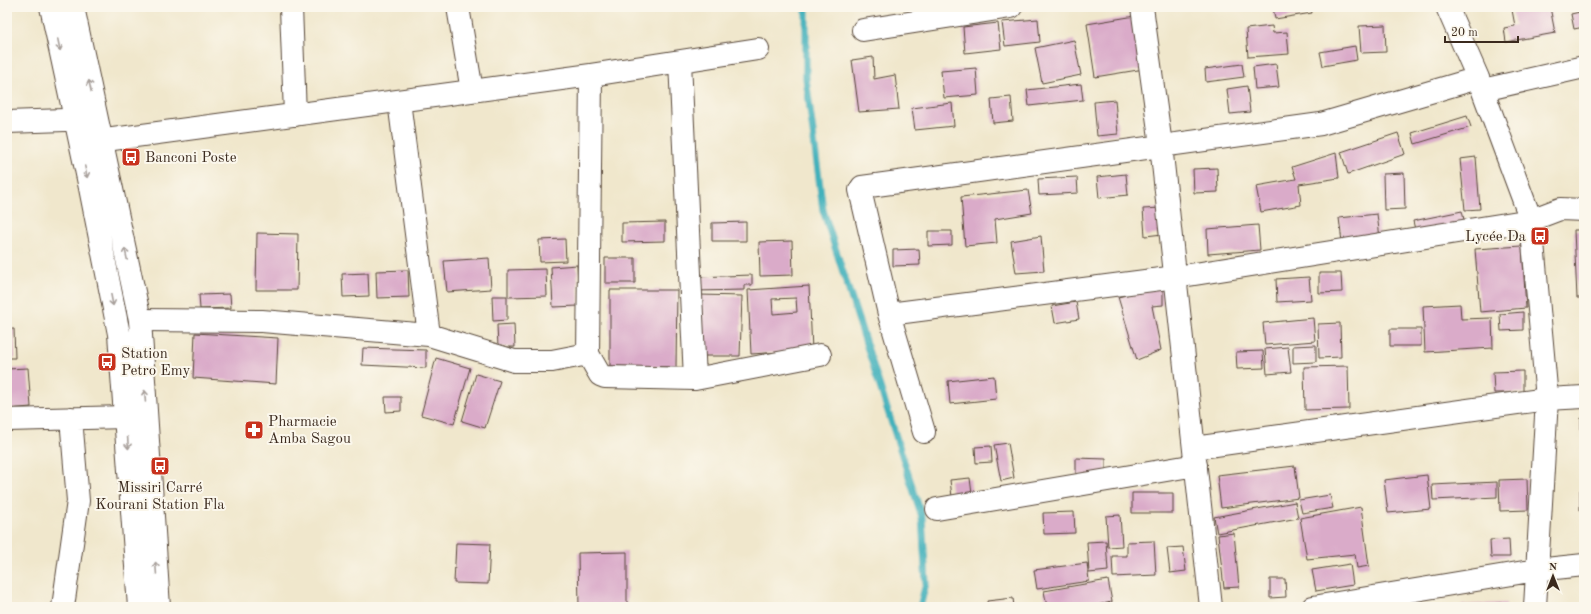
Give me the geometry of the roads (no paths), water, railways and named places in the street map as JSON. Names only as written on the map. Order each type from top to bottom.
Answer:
[{"type":"street","points":[[51,7],[119,334],[139,607]]},
{"type":"street","points":[[73,7],[98,118],[140,320],[159,607]]},
{"type":"street","points":[[291,7],[295,115]]},
{"type":"street","points":[[458,7],[472,91]]},
{"type":"street","points":[[863,30],[1011,7]]},
{"type":"street","points":[[1142,7],[1161,145],[1211,607]]},
{"type":"street","points":[[1447,7],[1480,84],[1531,220],[1547,399],[1535,607]]},
{"type":"street","points":[[80,143],[591,75],[758,49]]},
{"type":"street","points":[[680,62],[695,379]]},
{"type":"street","points":[[924,432],[889,314],[860,190],[862,187],[1321,124],[1480,84],[1584,67]]},
{"type":"street","points":[[591,75],[588,354],[600,375],[604,377],[695,379],[820,355]]},
{"type":"street","points":[[399,101],[429,335]]},
{"type":"street","points":[[7,122],[98,118]]},
{"type":"street","points":[[889,314],[1176,277],[1531,220],[1560,209],[1584,210]]},
{"type":"street","points":[[140,320],[262,321],[429,335],[514,361],[552,361],[588,354]]},
{"type":"street","points":[[936,509],[1195,457],[1547,399],[1584,397]]},
{"type":"street","points":[[7,420],[126,417]]},
{"type":"street","points":[[63,607],[78,501],[71,418]]},
{"type":"street","points":[[1313,607],[1536,570],[1584,565]]},
{"type":"waterway","points":[[806,7],[806,78],[823,210],[922,517],[926,583],[920,607]]},
{"type":"place","name":"Banconi Poste","points":[[131,157]]},
{"type":"place","name":"Lycée Da","points":[[1540,236]]},
{"type":"place","name":"Station Petro Emy","points":[[107,362]]},
{"type":"place","name":"Pharmacie Amba Sagou","points":[[254,430]]},
{"type":"place","name":"Missiri Carré Kourani Station Fla","points":[[160,466]]}]
